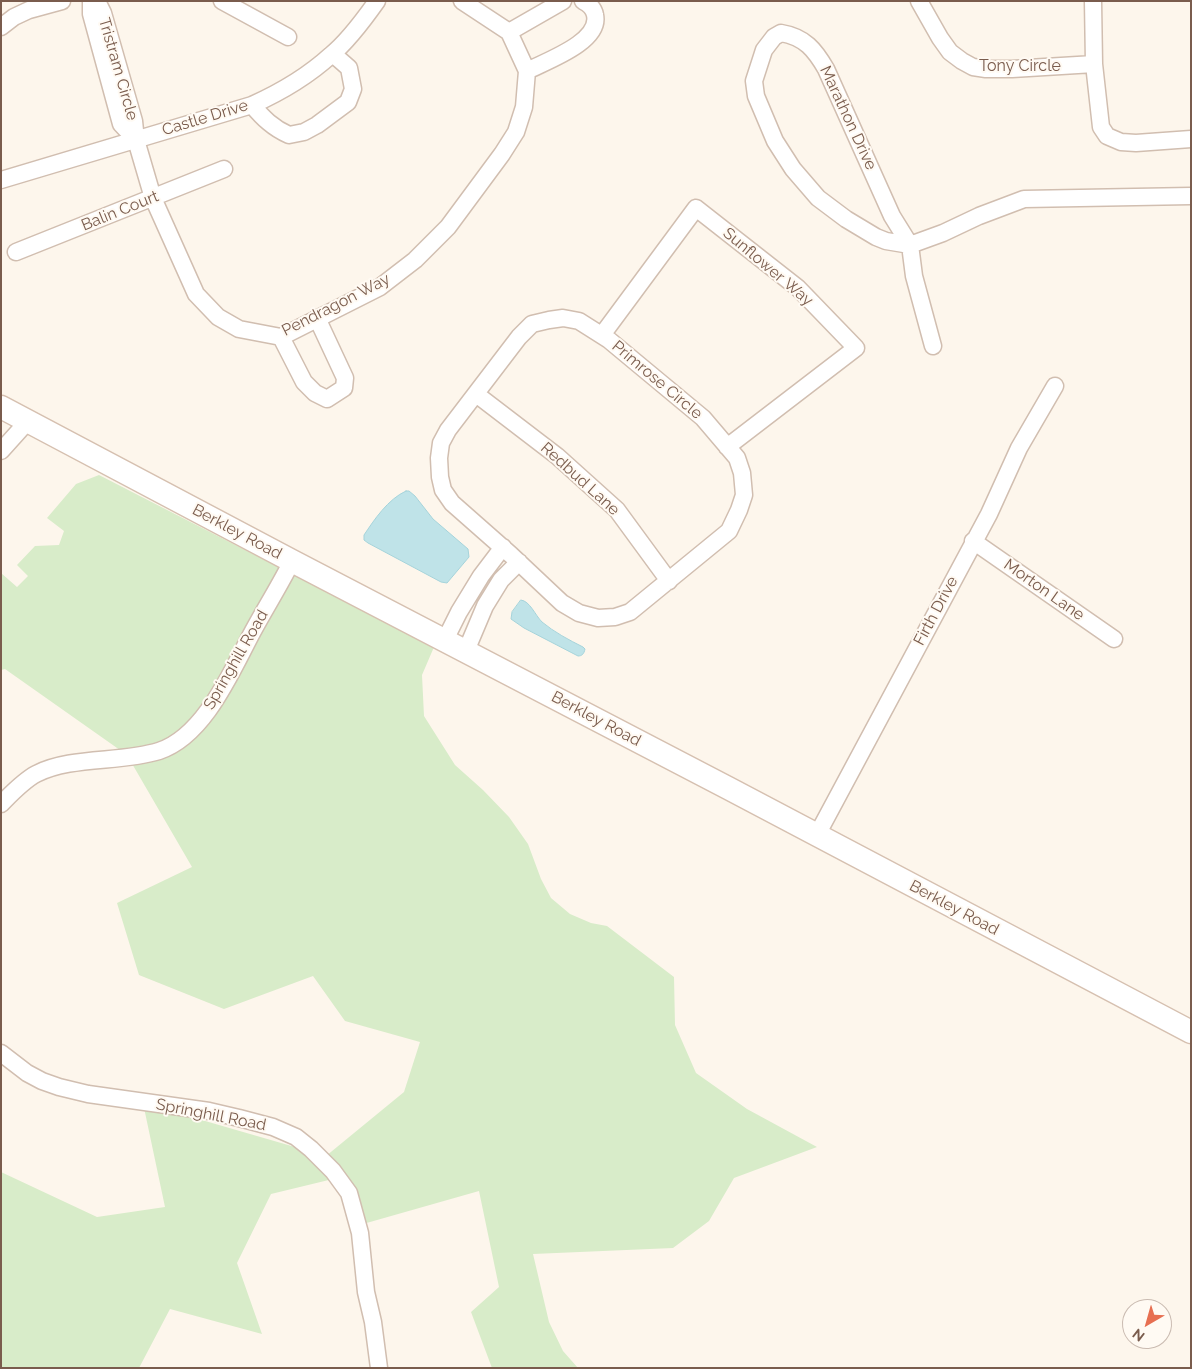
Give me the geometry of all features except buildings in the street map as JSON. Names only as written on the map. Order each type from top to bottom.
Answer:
[{"type":"street","points":[[1,27],[14,17],[29,10],[62,1]]},
{"type":"street","name":"Tristram Circle","points":[[92,1],[91,14],[121,124],[136,140]]},
{"type":"street","name":"Tristram Circle","points":[[97,1],[103,13],[134,122],[136,140]]},
{"type":"street","points":[[222,1],[288,37]]},
{"type":"street","name":"Castle Drive","points":[[1,180],[252,105],[276,94],[310,72],[333,54],[365,17],[376,1]]},
{"type":"street","points":[[462,1],[509,32],[563,1]]},
{"type":"street","points":[[527,71],[577,46],[593,31],[596,20],[594,10],[583,1]]},
{"type":"street","name":"Tony Circle","points":[[919,1],[950,52],[974,67],[1012,69],[1094,64]]},
{"type":"street","points":[[1093,1],[1094,64],[1101,127],[1107,136],[1121,142],[1136,143],[1191,139]]},
{"type":"street","name":"Pendragon Way","points":[[136,140],[153,198],[196,294],[218,317],[239,329],[281,337],[380,287],[415,260],[448,226],[502,154],[516,132],[524,107],[527,71],[509,32]]},
{"type":"street","name":"Marathon Drive","points":[[933,346],[914,276],[910,245],[892,216],[826,69],[818,55],[803,40],[782,33],[774,37],[764,50],[754,81],[756,96],[775,141],[793,169],[818,198],[846,219],[886,241],[910,245],[1024,199],[1191,196]]},
{"type":"street","points":[[252,105],[266,121],[289,136],[304,132],[317,125],[348,102],[353,89],[349,68],[333,54]]},
{"type":"street","name":"Balin Court","points":[[16,252],[224,168]]},
{"type":"street","name":"Sunflower Way","points":[[602,336],[696,208],[798,288],[856,348],[727,447]]},
{"type":"street","points":[[281,337],[304,382],[315,393],[327,399],[344,388],[345,378],[317,318]]},
{"type":"street","name":"Primrose Circle","points":[[563,318],[579,321],[609,340],[703,418],[737,458],[742,472],[744,495],[729,531],[630,612],[615,617],[598,618],[578,613],[562,604],[503,547],[452,503],[443,490],[439,458],[442,443],[448,430],[476,394],[519,337],[532,324],[563,318]]},
{"type":"street","name":"Firth Drive","points":[[817,835],[989,514],[1019,448],[1055,386]]},
{"type":"street","name":"Redbud Lane","points":[[476,394],[557,456],[618,510],[668,580]]},
{"type":"street","name":"Berkley Road","points":[[1,407],[1191,1032]]},
{"type":"street","points":[[1,451],[28,420]]},
{"type":"street","name":"Morton Lane","points":[[973,541],[1114,639]]},
{"type":"street","points":[[445,640],[459,612],[481,576],[503,547]]},
{"type":"street","name":"Springhill Road","points":[[1,804],[21,785],[35,775],[49,769],[160,751],[186,735],[217,698],[292,561]]},
{"type":"street","points":[[466,651],[485,606],[502,580],[519,562]]},
{"type":"street","name":"Springhill Road","points":[[1,1053],[28,1073],[58,1087],[88,1094],[209,1111],[246,1119],[273,1127],[296,1137],[312,1149],[333,1171],[349,1194],[360,1233],[366,1292],[373,1322],[379,1368]]},
{"type":"green space","points":[[99,475],[434,647],[422,675],[424,716],[455,765],[509,817],[528,844],[541,879],[551,898],[570,914],[591,923],[607,926],[674,977],[675,1025],[696,1073],[747,1109],[817,1147],[734,1178],[709,1221],[673,1248],[533,1254],[549,1322],[563,1351],[578,1368],[492,1368],[471,1312],[499,1287],[479,1191],[363,1224],[337,1178],[271,1194],[237,1263],[262,1334],[170,1309],[139,1368],[1,1368],[1,1172],[97,1217],[165,1207],[143,1103],[326,1156],[404,1092],[420,1042],[345,1021],[313,976],[224,1009],[139,975],[117,903],[192,867],[127,755],[5,669],[1,670],[1,573],[17,587],[28,576],[17,565],[35,546],[59,545],[64,531],[47,518],[76,484]]},
{"type":"water","points":[[406,491],[415,496],[433,519],[468,549],[469,557],[447,583],[441,582],[364,540],[364,535],[382,510],[393,499]]},
{"type":"water","points":[[521,600],[527,603],[547,626],[583,647],[585,649],[583,654],[578,656],[524,628],[511,619],[512,612]]}]
